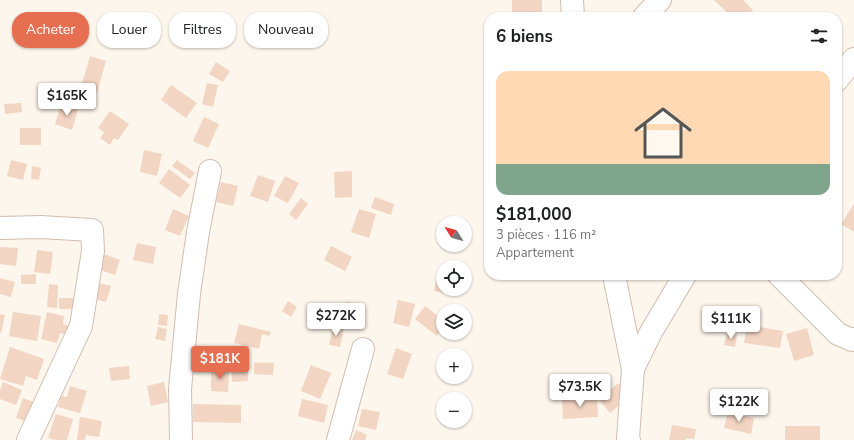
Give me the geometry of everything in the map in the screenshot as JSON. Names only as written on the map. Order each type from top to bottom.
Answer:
[{"type":"street","points":[[572,0],[573,12]]},
{"type":"street","points":[[649,12],[660,0]]},
{"type":"street","points":[[842,74],[854,59]]},
{"type":"street","points":[[181,440],[180,389],[189,294],[198,232],[210,171]]},
{"type":"street","points":[[0,228],[40,227],[92,230],[93,251],[81,326],[28,440]]},
{"type":"street","points":[[615,280],[633,369],[629,440]]},
{"type":"street","points":[[633,369],[651,332],[682,280]]},
{"type":"street","points":[[784,280],[838,334],[852,340],[854,339]]},
{"type":"street","points":[[338,440],[363,349]]},
{"type":"building","points":[[512,0],[542,0],[542,12],[512,12]]},
{"type":"building","points":[[714,0],[743,0],[753,10],[751,12],[727,12]]},
{"type":"building","points":[[90,56],[106,61],[97,92],[81,87]]},
{"type":"building","points":[[216,62],[230,71],[223,82],[209,74]]},
{"type":"building","points":[[207,83],[218,85],[213,107],[202,104]]},
{"type":"building","points":[[171,85],[197,103],[186,118],[161,100]]},
{"type":"building","points":[[21,103],[22,112],[5,114],[4,104]]},
{"type":"building","points":[[61,104],[78,109],[72,130],[55,124]]},
{"type":"building","points":[[110,111],[129,124],[118,140],[114,138],[110,145],[100,138],[104,132],[98,128]]},
{"type":"building","points":[[204,117],[219,124],[208,148],[193,141]]},
{"type":"building","points":[[20,128],[41,128],[41,145],[20,145]]},
{"type":"building","points":[[144,150],[162,154],[157,176],[140,172]]},
{"type":"building","points":[[11,160],[27,164],[23,180],[7,176]]},
{"type":"building","points":[[177,160],[195,173],[190,179],[172,166]]},
{"type":"building","points":[[32,166],[41,168],[39,180],[31,179]]},
{"type":"building","points":[[169,169],[190,185],[180,198],[159,183]]},
{"type":"building","points":[[352,171],[352,197],[335,198],[334,172]]},
{"type":"building","points":[[258,175],[275,181],[268,202],[250,196]]},
{"type":"building","points":[[285,176],[299,183],[288,203],[274,196]]},
{"type":"building","points":[[221,182],[238,186],[233,206],[216,202]]},
{"type":"building","points":[[375,197],[394,204],[391,215],[371,208]]},
{"type":"building","points":[[301,198],[308,204],[296,220],[289,214]]},
{"type":"building","points":[[854,204],[854,232],[842,225]]},
{"type":"building","points":[[173,209],[189,216],[180,236],[165,230]]},
{"type":"building","points":[[359,209],[376,214],[369,238],[351,232]]},
{"type":"building","points":[[137,243],[156,247],[153,264],[133,260]]},
{"type":"building","points":[[331,246],[352,257],[345,271],[324,260]]},
{"type":"building","points":[[0,247],[18,248],[16,266],[0,264]]},
{"type":"building","points":[[37,250],[53,252],[50,274],[34,272]]},
{"type":"building","points":[[98,252],[120,260],[115,275],[92,267]]},
{"type":"building","points":[[36,274],[36,284],[21,284],[21,275]]},
{"type":"building","points":[[0,278],[15,282],[11,297],[0,294]]},
{"type":"building","points":[[436,280],[436,291],[434,291]]},
{"type":"building","points":[[92,281],[111,286],[106,302],[87,297]]},
{"type":"building","points":[[49,284],[58,285],[57,308],[47,307]]},
{"type":"building","points":[[59,298],[74,298],[74,309],[59,309]]},
{"type":"building","points":[[398,300],[415,304],[409,327],[393,323]]},
{"type":"building","points":[[288,301],[297,307],[291,317],[282,311]]},
{"type":"building","points":[[348,301],[361,310],[350,326],[337,316]]},
{"type":"building","points":[[425,306],[436,315],[436,335],[415,319]]},
{"type":"building","points":[[13,312],[41,316],[37,341],[9,336]]},
{"type":"building","points":[[47,312],[64,316],[63,324],[69,326],[67,335],[60,333],[57,343],[41,339]]},
{"type":"building","points":[[0,314],[5,315],[1,333],[0,333]]},
{"type":"building","points":[[159,314],[168,315],[167,326],[158,325]]},
{"type":"building","points":[[239,324],[271,332],[269,336],[262,334],[259,349],[234,343]]},
{"type":"building","points":[[747,325],[783,331],[780,348],[744,343]]},
{"type":"building","points":[[158,327],[167,329],[165,341],[155,339]]},
{"type":"building","points":[[333,327],[344,329],[340,347],[329,345]]},
{"type":"building","points":[[807,328],[814,355],[794,361],[786,334]]},
{"type":"building","points":[[727,333],[737,335],[735,347],[724,345]]},
{"type":"building","points":[[10,347],[44,359],[37,380],[26,376],[23,386],[0,379]]},
{"type":"building","points":[[396,348],[412,354],[403,379],[387,374]]},
{"type":"building","points":[[231,356],[248,356],[248,381],[232,382]]},
{"type":"building","points":[[254,363],[274,363],[273,375],[254,374]]},
{"type":"building","points":[[311,365],[331,373],[320,399],[301,391]]},
{"type":"building","points":[[129,366],[130,379],[111,381],[109,368]]},
{"type":"building","points":[[211,369],[229,369],[228,392],[211,391]]},
{"type":"building","points":[[580,380],[610,386],[601,395],[584,394],[578,388]]},
{"type":"building","points":[[3,382],[22,390],[16,405],[0,399],[0,390]]},
{"type":"building","points":[[164,382],[168,402],[151,406],[147,386]]},
{"type":"building","points":[[618,383],[630,396],[610,413],[599,400]]},
{"type":"building","points":[[70,386],[87,391],[80,413],[58,407],[61,396],[67,397]]},
{"type":"building","points":[[597,396],[598,417],[563,419],[562,398]]},
{"type":"building","points":[[23,398],[39,404],[32,424],[16,418]]},
{"type":"building","points":[[302,399],[328,405],[324,423],[298,416]]},
{"type":"building","points":[[193,404],[241,405],[241,423],[193,422]]},
{"type":"building","points":[[362,409],[380,412],[376,430],[358,426]]},
{"type":"building","points":[[728,412],[754,418],[751,434],[724,428]]},
{"type":"building","points":[[56,414],[73,419],[67,440],[48,438]]},
{"type":"building","points":[[80,417],[102,421],[99,437],[86,435],[85,440],[77,440]]},
{"type":"building","points":[[672,425],[696,429],[694,439],[686,438],[686,440],[669,440]]},
{"type":"building","points":[[785,426],[820,426],[820,440],[785,440]]},
{"type":"building","points":[[356,430],[367,435],[365,440],[352,440]]}]
